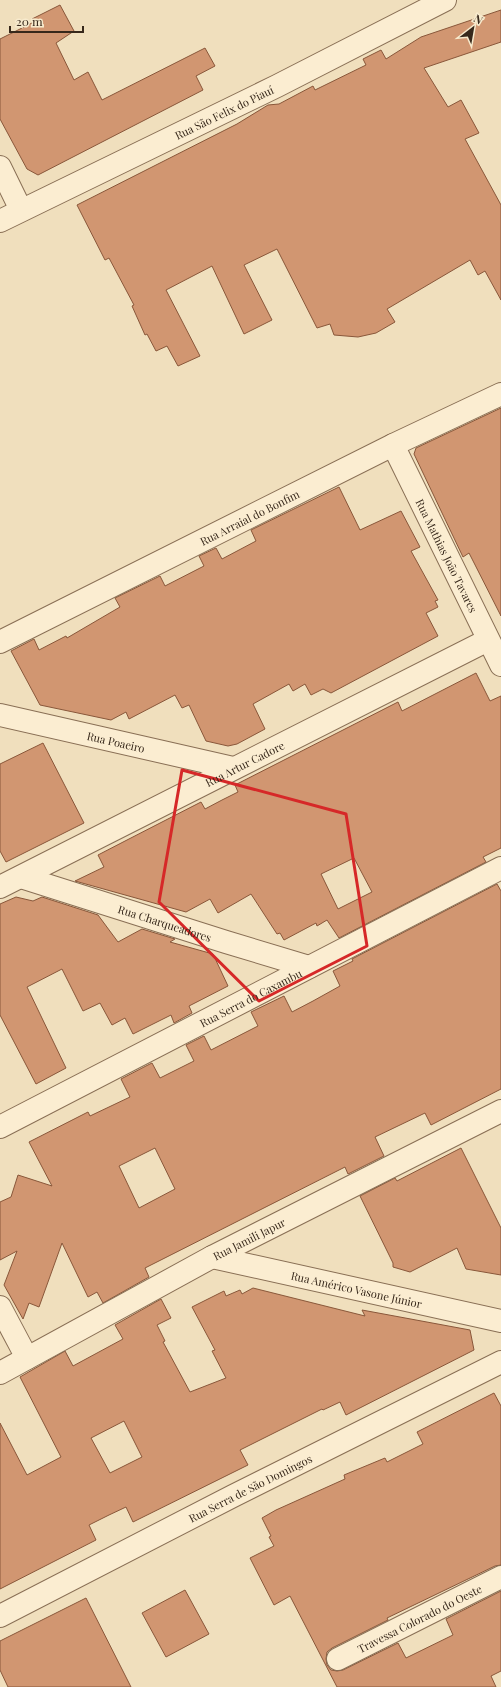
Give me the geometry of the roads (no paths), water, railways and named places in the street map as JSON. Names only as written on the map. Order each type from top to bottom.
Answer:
[{"type":"street","name":"Rua São Felix do Piauí","points":[[0,221],[277,86],[446,0]]},
{"type":"street","points":[[0,167],[21,210]]},
{"type":"street","name":"Rua Arraial do Bonfim","points":[[0,642],[393,445],[501,394]]},
{"type":"street","name":"Rua Mathias João Tavares","points":[[393,445],[501,665]]},
{"type":"street","name":"Rua Artur Cadore","points":[[0,887],[488,640]]},
{"type":"street","name":"Rua Poaeiro","points":[[0,715],[233,768]]},
{"type":"street","name":"Rua Serra do Caxambu","points":[[0,1127],[501,868]]},
{"type":"street","name":"Rua Charqueadores","points":[[20,877],[309,967]]},
{"type":"street","name":"Rua Jamili Japur","points":[[0,1373],[212,1257],[501,1111]]},
{"type":"street","name":"Rua Américo Vasone Júnior","points":[[212,1257],[501,1321]]},
{"type":"street","points":[[0,1307],[27,1358]]},
{"type":"street","name":"Rua Serra de São Domingos","points":[[0,1616],[233,1496],[501,1362]]},
{"type":"street","name":"Travessa Colorado do Oeste","points":[[338,1659],[501,1577]]}]
